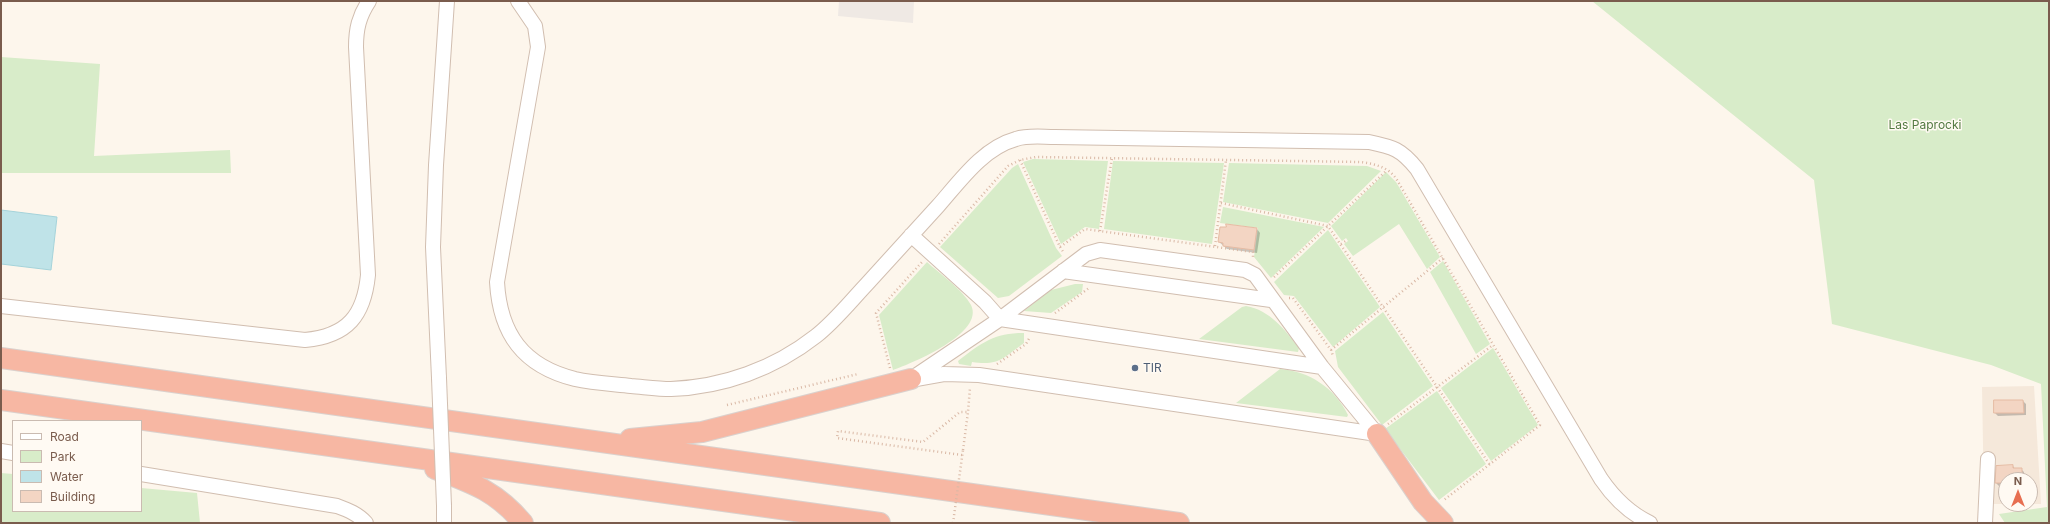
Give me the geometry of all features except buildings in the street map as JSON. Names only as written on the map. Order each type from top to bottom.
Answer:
[{"type":"highway","points":[[1,358],[592,442],[1179,523]]},
{"type":"highway","points":[[592,442],[702,432],[911,379]]},
{"type":"highway","points":[[1,400],[880,523]]},
{"type":"highway","points":[[1382,429],[1423,502],[1443,523]]},
{"type":"highway","points":[[401,456],[478,485],[498,499],[523,523]]},
{"type":"street","points":[[1,306],[306,340],[323,338],[338,332],[351,322],[361,308],[366,292],[368,274],[356,29],[361,13],[369,1]]},
{"type":"street","points":[[444,523],[433,247],[436,165],[447,1]]},
{"type":"street","points":[[518,1],[535,26],[538,47],[497,282],[498,302],[501,316],[517,347],[525,355],[548,370],[582,380],[669,389],[704,386],[736,378],[789,355],[817,335],[847,306],[981,159],[1015,139],[1030,137],[1369,142],[1393,146],[1407,156],[1417,169],[1601,479],[1612,495],[1625,507],[1650,523]]},
{"type":"street","points":[[912,235],[985,302],[1000,319],[1322,368]]},
{"type":"street","points":[[911,379],[1000,319],[1063,264],[1086,254],[1100,250],[1244,270],[1255,275],[1271,300],[1322,368],[1382,429]]},
{"type":"street","points":[[1063,264],[1091,275],[1271,300]]},
{"type":"street","points":[[911,379],[944,374],[979,375],[1382,429]]},
{"type":"street","points":[[1,452],[12,453]]},
{"type":"street","points":[[1985,523],[1988,458]]},
{"type":"street","points":[[142,474],[337,506],[356,515],[366,523]]},
{"type":"path","points":[[936,247],[1008,166],[1036,157],[1361,162],[1375,164],[1387,170],[1397,180],[1540,425],[1441,502]]},
{"type":"path","points":[[1100,231],[1112,158]]},
{"type":"path","points":[[1215,246],[1226,160]]},
{"type":"path","points":[[1270,282],[1387,170]]},
{"type":"path","points":[[1221,203],[1328,226],[1490,464]]},
{"type":"path","points":[[1341,244],[1347,240]]},
{"type":"path","points":[[1060,247],[1063,252],[1063,264]]},
{"type":"path","points":[[891,373],[876,313],[926,257]]},
{"type":"path","points":[[1331,350],[1443,258]]},
{"type":"path","points":[[1052,315],[1089,290],[1091,275]]},
{"type":"path","points":[[952,523],[971,384],[978,384],[981,365],[994,366],[1026,344],[1029,340],[1032,324]]},
{"type":"path","points":[[1382,429],[1493,345]]},
{"type":"path","points":[[727,405],[853,374],[860,374]]},
{"type":"path","points":[[962,455],[837,438],[838,431],[923,442],[960,412],[968,412]]},
{"type":"shaded area","points":[[839,1],[914,1],[913,23],[838,16]]},
{"type":"shaded area","points":[[2034,386],[2041,504],[2038,504],[2038,472],[1998,472],[1998,504],[1984,504],[1982,387]]},
{"type":"green space","name":"Las Paprocki","points":[[1592,1],[2049,1],[2049,523],[2005,523],[1999,514],[2013,512],[2038,512],[2038,508],[2047,507],[2041,384],[1991,365],[1832,324],[1814,180]]},
{"type":"green space","points":[[1,57],[100,64],[94,156],[230,150],[231,173],[1,173]]},
{"type":"green space","points":[[1033,159],[1108,161],[1099,229],[1085,227],[1061,244],[1023,162]]},
{"type":"green space","points":[[1113,161],[1224,163],[1212,244],[1104,229]]},
{"type":"green space","points":[[1229,163],[1367,166],[1381,171],[1328,223],[1223,202]]},
{"type":"green space","points":[[1018,164],[1056,248],[1062,256],[1009,296],[998,298],[940,247],[1012,168]]},
{"type":"green space","points":[[1386,172],[1396,182],[1440,257],[1427,269],[1399,224],[1353,256],[1344,244],[1348,241],[1346,238],[1342,241],[1331,226]]},
{"type":"green space","points":[[1223,207],[1324,227],[1271,278],[1254,257],[1258,228],[1220,223]]},
{"type":"green space","points":[[1328,230],[1380,307],[1333,347],[1294,296],[1284,295],[1274,282]]},
{"type":"green space","points":[[1443,261],[1490,344],[1476,354],[1430,272]]},
{"type":"green space","points":[[927,262],[967,299],[971,305],[972,316],[968,326],[958,336],[945,345],[916,361],[893,370],[879,315]]},
{"type":"green space","points":[[1075,284],[1083,284],[1082,292],[1051,313],[1024,311],[1051,290]]},
{"type":"green space","points":[[1246,306],[1255,308],[1270,316],[1288,334],[1299,348],[1298,352],[1199,339],[1242,307]]},
{"type":"green space","points":[[1383,312],[1433,386],[1382,425],[1338,367],[1335,351]]},
{"type":"green space","points":[[1013,333],[1024,333],[1024,343],[1000,360],[989,363],[972,362],[971,366],[959,364],[958,361],[988,340]]},
{"type":"green space","points":[[1493,348],[1538,425],[1491,461],[1441,388]]},
{"type":"green space","points":[[1280,369],[1301,373],[1320,383],[1343,405],[1348,415],[1347,417],[1236,403]]},
{"type":"green space","points":[[1437,391],[1486,464],[1439,500],[1385,429]]},
{"type":"green space","points":[[1,473],[12,474],[12,512],[142,512],[142,488],[197,493],[200,523],[1,523]]},
{"type":"water","points":[[1,210],[57,217],[51,270],[1,264]]},
{"type":"place","name":"TIR","points":[[1135,368]]}]
